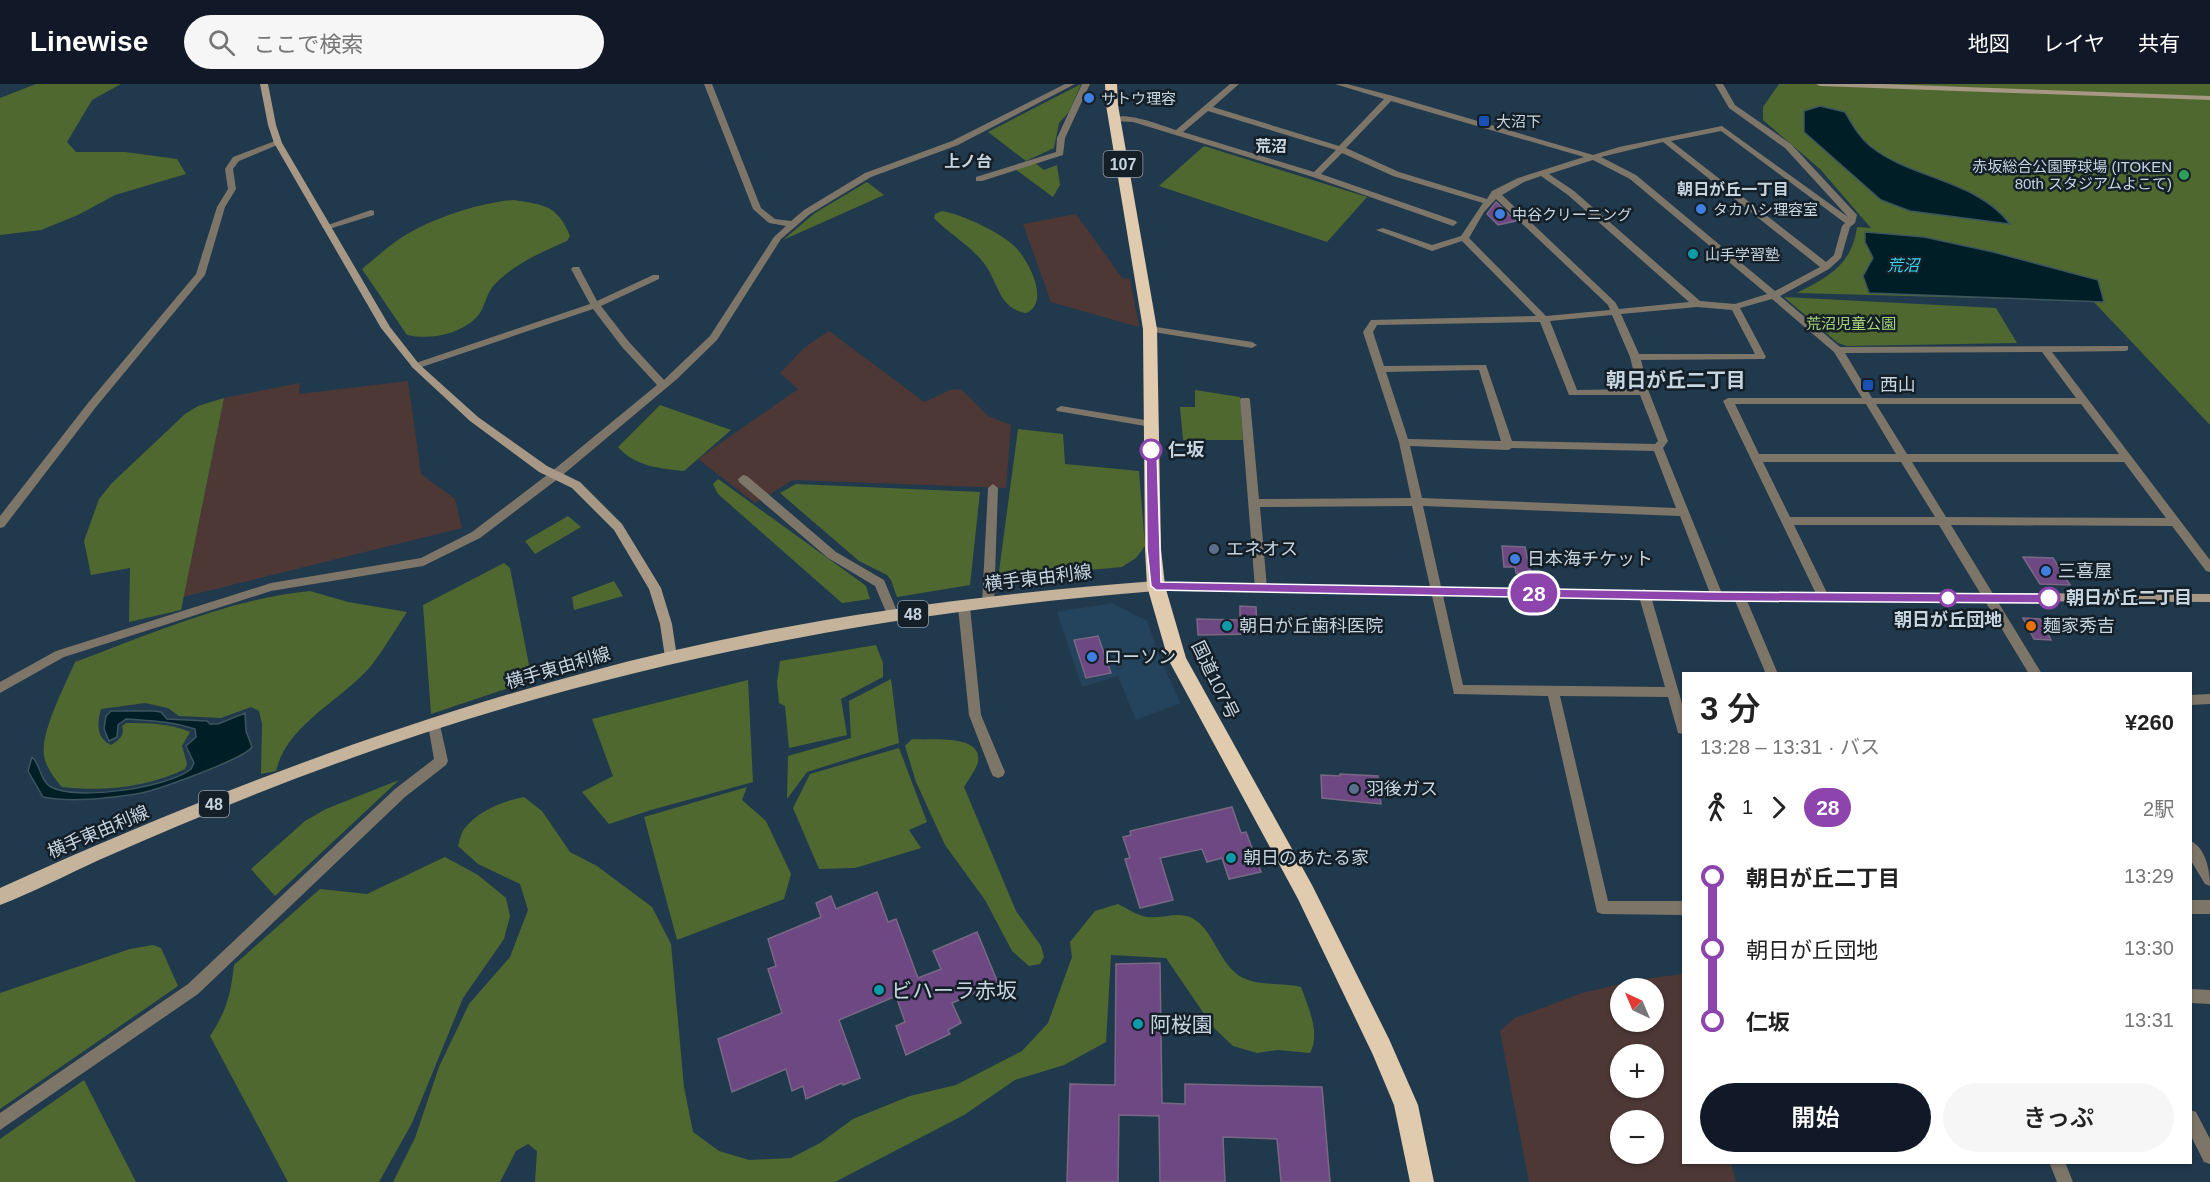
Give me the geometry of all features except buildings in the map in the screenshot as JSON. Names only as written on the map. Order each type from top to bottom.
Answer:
[{"type":"highway","name":"国道107号","points":[[1111,84],[1114,119],[1150,329],[1153,549],[1156,586],[1177,659],[1305,892],[1382,1047],[1406,1105],[1422,1182]]},
{"type":"main road","name":"横手東由利線","points":[[0,897],[184,816],[301,771],[538,692],[671,657],[893,616],[1082,591],[1156,586]]},
{"type":"street","points":[[264,84],[278,143],[386,328],[416,366],[474,419],[555,475],[576,485],[618,527],[655,588],[666,624],[671,657]]},
{"type":"street","points":[[708,84],[757,209],[772,221],[792,224]]},
{"type":"street","points":[[0,688],[60,654],[271,587],[423,562],[476,535],[555,475],[663,385],[714,338],[778,237],[792,224],[829,197],[868,175],[955,143],[1071,84]]},
{"type":"street","points":[[979,179],[1060,153],[1060,138],[1086,84]]},
{"type":"street","points":[[1177,133],[1235,84]]},
{"type":"street","points":[[1339,84],[1596,158],[1641,184],[1774,295],[1838,350],[2035,672]]},
{"type":"street","points":[[1671,692],[1458,690],[1404,442],[1368,332],[1374,322],[1544,319],[1697,304],[1735,307],[1774,295],[1826,267],[1838,256],[1846,226],[1851,223],[1853,215],[1820,176],[1788,146],[1732,106],[1719,84]]},
{"type":"street","points":[[1820,84],[2210,98]]},
{"type":"street","points":[[1316,175],[1390,98]]},
{"type":"street","points":[[1208,108],[1341,149],[1396,174],[1486,201]]},
{"type":"street","points":[[1114,119],[1134,120],[1316,175],[1453,223]]},
{"type":"street","points":[[1380,230],[1432,248],[1464,238],[1486,201],[1521,180],[1619,149],[1722,128],[1851,223]]},
{"type":"street","points":[[1665,140],[1826,267]]},
{"type":"street","points":[[0,524],[92,405],[200,275],[221,207],[231,189],[229,170],[236,159],[278,143]]},
{"type":"street","points":[[1544,174],[1571,193],[1697,304]]},
{"type":"street","points":[[1496,193],[1612,304],[1618,313],[1663,441],[1658,448]]},
{"type":"street","points":[[326,227],[371,213]]},
{"type":"street","points":[[1464,238],[1544,319],[1573,393],[1644,392]]},
{"type":"street","points":[[576,269],[594,306],[617,336],[663,385]]},
{"type":"street","points":[[416,366],[594,306],[656,277]]},
{"type":"street","points":[[1635,357],[1761,357],[1735,307]]},
{"type":"street","points":[[1150,329],[1252,345]]},
{"type":"street","points":[[2044,348],[2210,568]]},
{"type":"street","points":[[1838,350],[2125,348]]},
{"type":"street","points":[[1382,369],[1482,367],[1508,446]]},
{"type":"street","points":[[1245,400],[1261,588]]},
{"type":"street","points":[[1823,597],[1728,400],[2082,401]]},
{"type":"street","points":[[1061,409],[1151,424]]},
{"type":"street","points":[[1404,442],[1658,448]]},
{"type":"street","points":[[1658,448],[1717,596]]},
{"type":"street","points":[[1756,458],[1907,460],[2126,458]]},
{"type":"street","points":[[743,479],[832,555],[880,583],[893,616]]},
{"type":"street","points":[[988,604],[993,488]]},
{"type":"street","points":[[1254,503],[1417,502],[1683,512]]},
{"type":"street","points":[[1786,521],[2175,522]]},
{"type":"street","points":[[1156,586],[1717,596],[1991,599],[2210,598]]},
{"type":"street","points":[[1644,593],[1682,726]]},
{"type":"street","points":[[1739,596],[1771,672]]},
{"type":"street","points":[[964,607],[975,715],[999,772]]},
{"type":"street","points":[[1553,692],[1602,907],[1682,908]]},
{"type":"street","points":[[2192,700],[2208,702]]},
{"type":"street","points":[[0,1122],[193,989],[241,947],[400,793],[441,761],[434,725]]},
{"type":"street","points":[[2192,850],[2210,880]]},
{"type":"street","points":[[2192,907],[2210,907]]},
{"type":"street","points":[[2192,996],[2210,997]]},
{"type":"street","points":[[2192,1122],[2210,1156]]},
{"type":"street","points":[[2058,1164],[2065,1182]]},
{"type":"shaded area","points":[[1076,214],[1122,278],[1130,279],[1139,327],[1051,302],[1023,224]]},
{"type":"shaded area","points":[[829,331],[924,402],[950,390],[961,389],[988,416],[1011,425],[1006,488],[793,480],[755,503],[698,459],[798,389],[780,373],[805,347]]},
{"type":"shaded area","points":[[408,381],[421,474],[455,499],[462,528],[183,597],[224,398],[300,383],[299,394]]},
{"type":"shaded area","points":[[1112,603],[1147,621],[1160,659],[1181,703],[1136,720],[1118,676],[1082,687],[1057,612]]},
{"type":"shaded area","points":[[1682,974],[1682,1164],[1731,1164],[1736,1182],[1529,1182],[1500,1031],[1515,1018],[1582,993],[1610,986],[1610,1032],[1664,1032],[1664,978],[1653,978]]},
{"type":"green space","points":[[36,84],[121,84],[92,100],[67,142],[76,152],[125,152],[177,159],[186,174],[115,195],[78,215],[41,230],[0,235],[0,98]]},
{"type":"green space","points":[[1081,84],[1069,112],[1059,123],[1054,148],[1026,161],[988,132]]},
{"type":"green space","points":[[1779,84],[2210,84],[2210,425],[2093,301],[1797,293],[1837,268],[1850,251],[1857,227],[1871,228],[1820,169],[1763,120],[1763,107]]},
{"type":"green space","points":[[1204,146],[1367,197],[1327,242],[1159,186]]},
{"type":"green space","points":[[1035,163],[1044,170],[1057,165],[1060,185],[1053,197],[1015,169]]},
{"type":"green space","points":[[867,182],[884,195],[783,240],[815,213]]},
{"type":"green space","points":[[514,200],[542,205],[555,212],[570,236],[567,241],[530,259],[504,276],[492,287],[476,318],[461,329],[443,335],[425,337],[407,335],[362,269],[395,242],[421,227],[468,209]]},
{"type":"green space","points":[[942,211],[982,226],[1003,237],[1017,249],[1035,282],[1037,301],[1033,308],[1026,313],[1009,306],[978,256],[934,218],[935,214]]},
{"type":"green space","name":"荒沼児童公園","points":[[1784,297],[1996,308],[2017,343],[1847,346],[1838,343]]},
{"type":"green space","points":[[1195,390],[1240,397],[1243,440],[1183,440],[1180,407],[1195,407]]},
{"type":"green space","points":[[224,398],[181,610],[129,622],[130,568],[91,575],[84,541],[99,499],[112,483],[185,414],[198,406]]},
{"type":"green space","points":[[660,405],[731,430],[684,471],[640,463],[618,447]]},
{"type":"green space","points":[[1018,429],[1063,434],[1065,464],[1139,471],[1145,546],[1136,558],[1122,567],[998,579]]},
{"type":"green space","points":[[718,479],[866,586],[870,599],[842,603],[718,494],[713,484]]},
{"type":"green space","points":[[796,484],[980,492],[970,585],[897,597],[887,575],[859,561],[780,493]]},
{"type":"green space","points":[[568,516],[581,527],[535,554],[525,541]]},
{"type":"green space","points":[[504,563],[510,568],[532,680],[431,714],[423,605]]},
{"type":"green space","points":[[614,581],[623,596],[574,610],[572,597]]},
{"type":"green space","points":[[310,591],[348,602],[407,612],[371,666],[359,679],[303,726],[291,740],[282,754],[276,771],[261,774],[262,724],[259,711],[251,707],[221,718],[179,716],[168,708],[145,703],[101,709],[98,725],[100,734],[111,745],[121,737],[122,726],[126,723],[158,724],[190,732],[182,746],[187,764],[185,769],[141,784],[93,789],[62,787],[53,776],[44,755],[46,733],[75,662],[161,629],[220,610],[280,595]]},
{"type":"green space","points":[[876,645],[883,663],[883,677],[841,699],[847,735],[789,748],[785,706],[779,703],[777,682],[780,661]]},
{"type":"green space","points":[[891,679],[899,743],[807,772],[787,799],[788,756],[851,738],[849,701]]},
{"type":"green space","points":[[748,680],[753,782],[609,824],[582,792],[613,776],[592,719]]},
{"type":"green space","points":[[912,739],[953,740],[972,746],[977,753],[977,765],[964,787],[1016,911],[1041,946],[1044,957],[1040,964],[1029,966],[1012,951],[985,900],[945,845],[916,782],[905,746]]},
{"type":"green space","points":[[899,748],[927,822],[909,830],[921,848],[855,868],[819,869],[793,808],[810,774]]},
{"type":"green space","points":[[399,780],[275,896],[251,869],[305,821],[326,809]]},
{"type":"green space","points":[[747,787],[742,800],[766,821],[791,874],[784,899],[677,940],[644,817]]},
{"type":"green space","points":[[524,797],[542,811],[570,852],[597,866],[652,907],[671,944],[684,1087],[693,1132],[719,1151],[749,1160],[791,1158],[820,1143],[853,1119],[910,1096],[956,1085],[1022,1051],[1048,1023],[1072,957],[1070,942],[1095,911],[1118,904],[1147,917],[1181,915],[1192,918],[1205,929],[1225,961],[1238,975],[1260,983],[1301,987],[1314,1029],[1313,1045],[1310,1053],[1278,1050],[1257,1053],[1233,1046],[1213,1027],[1166,958],[1111,955],[1106,1042],[1064,1065],[1015,1080],[964,1115],[835,1182],[535,1182],[537,1151],[528,1144],[516,1151],[500,1182],[393,1182],[415,1138],[439,1067],[469,1004],[510,957],[528,910],[520,884],[478,864],[458,846],[462,834],[477,816],[485,811]]},
{"type":"green space","points":[[445,857],[478,875],[506,898],[510,916],[504,939],[463,998],[412,1123],[379,1182],[288,1182],[210,1036],[227,1002],[234,965],[320,889],[367,894]]},
{"type":"green space","points":[[153,945],[161,948],[178,986],[0,1109],[0,993],[130,949]]},
{"type":"green space","points":[[84,1080],[136,1182],[0,1182],[0,1139]]},
{"type":"water","points":[[1820,106],[1845,112],[1862,139],[1886,157],[1980,198],[1996,209],[2010,224],[1910,211],[1881,200],[1804,132],[1804,111]]},
{"type":"water","name":"荒沼","points":[[1865,232],[1924,237],[1993,252],[2098,280],[2104,302],[1869,293],[1863,276],[1873,258],[1865,242]]},
{"type":"water","points":[[111,711],[154,711],[161,712],[167,719],[207,721],[210,724],[218,724],[245,713],[246,731],[252,747],[216,767],[146,792],[90,799],[66,800],[43,797],[28,771],[32,757],[45,781],[51,787],[80,793],[143,787],[179,776],[191,769],[194,763],[186,746],[196,737],[195,729],[169,723],[126,719],[118,725],[117,737],[109,741],[104,729],[106,716]]},
{"type":"bus line","name":"28","points":[[1151,450],[1156,586],[1717,596],[2049,598]]},
{"type":"place","name":"サトウ理容","points":[[1089,98]]},
{"type":"place","name":"大沼下","points":[[1484,121]]},
{"type":"place","name":"赤坂総合公園野球場 (ITOKEN 80th スタジアムよこて)","points":[[2184,175]]},
{"type":"place","name":"タカハシ理容室","points":[[1701,209]]},
{"type":"place","name":"中谷クリーニング","points":[[1500,214]]},
{"type":"place","name":"山手学習塾","points":[[1693,254]]},
{"type":"place","name":"西山","points":[[1868,385]]},
{"type":"place","name":"仁坂","points":[[1151,450]]},
{"type":"place","name":"エネオス","points":[[1214,549]]},
{"type":"place","name":"日本海チケット","points":[[1515,559]]},
{"type":"place","name":"三喜屋","points":[[2046,571]]},
{"type":"place","name":"朝日が丘団地","points":[[1948,598]]},
{"type":"place","name":"朝日が丘二丁目","points":[[2049,598]]},
{"type":"place","name":"朝日が丘歯科医院","points":[[1227,626]]},
{"type":"place","name":"麺家秀吉","points":[[2031,626]]},
{"type":"place","name":"ローソン","points":[[1092,657]]},
{"type":"place","name":"羽後ガス","points":[[1354,789]]},
{"type":"place","name":"朝日のあたる家","points":[[1231,858]]},
{"type":"place","name":"ビハーラ赤坂","points":[[879,990]]},
{"type":"place","name":"阿桜園","points":[[1138,1024]]},
{"type":"district","name":"荒沼","points":[[1271,146]]},
{"type":"district","name":"上ノ台","points":[[968,161]]},
{"type":"district","name":"朝日が丘一丁目","points":[[1733,189]]},
{"type":"district","name":"朝日が丘二丁目","points":[[1676,380]]}]
